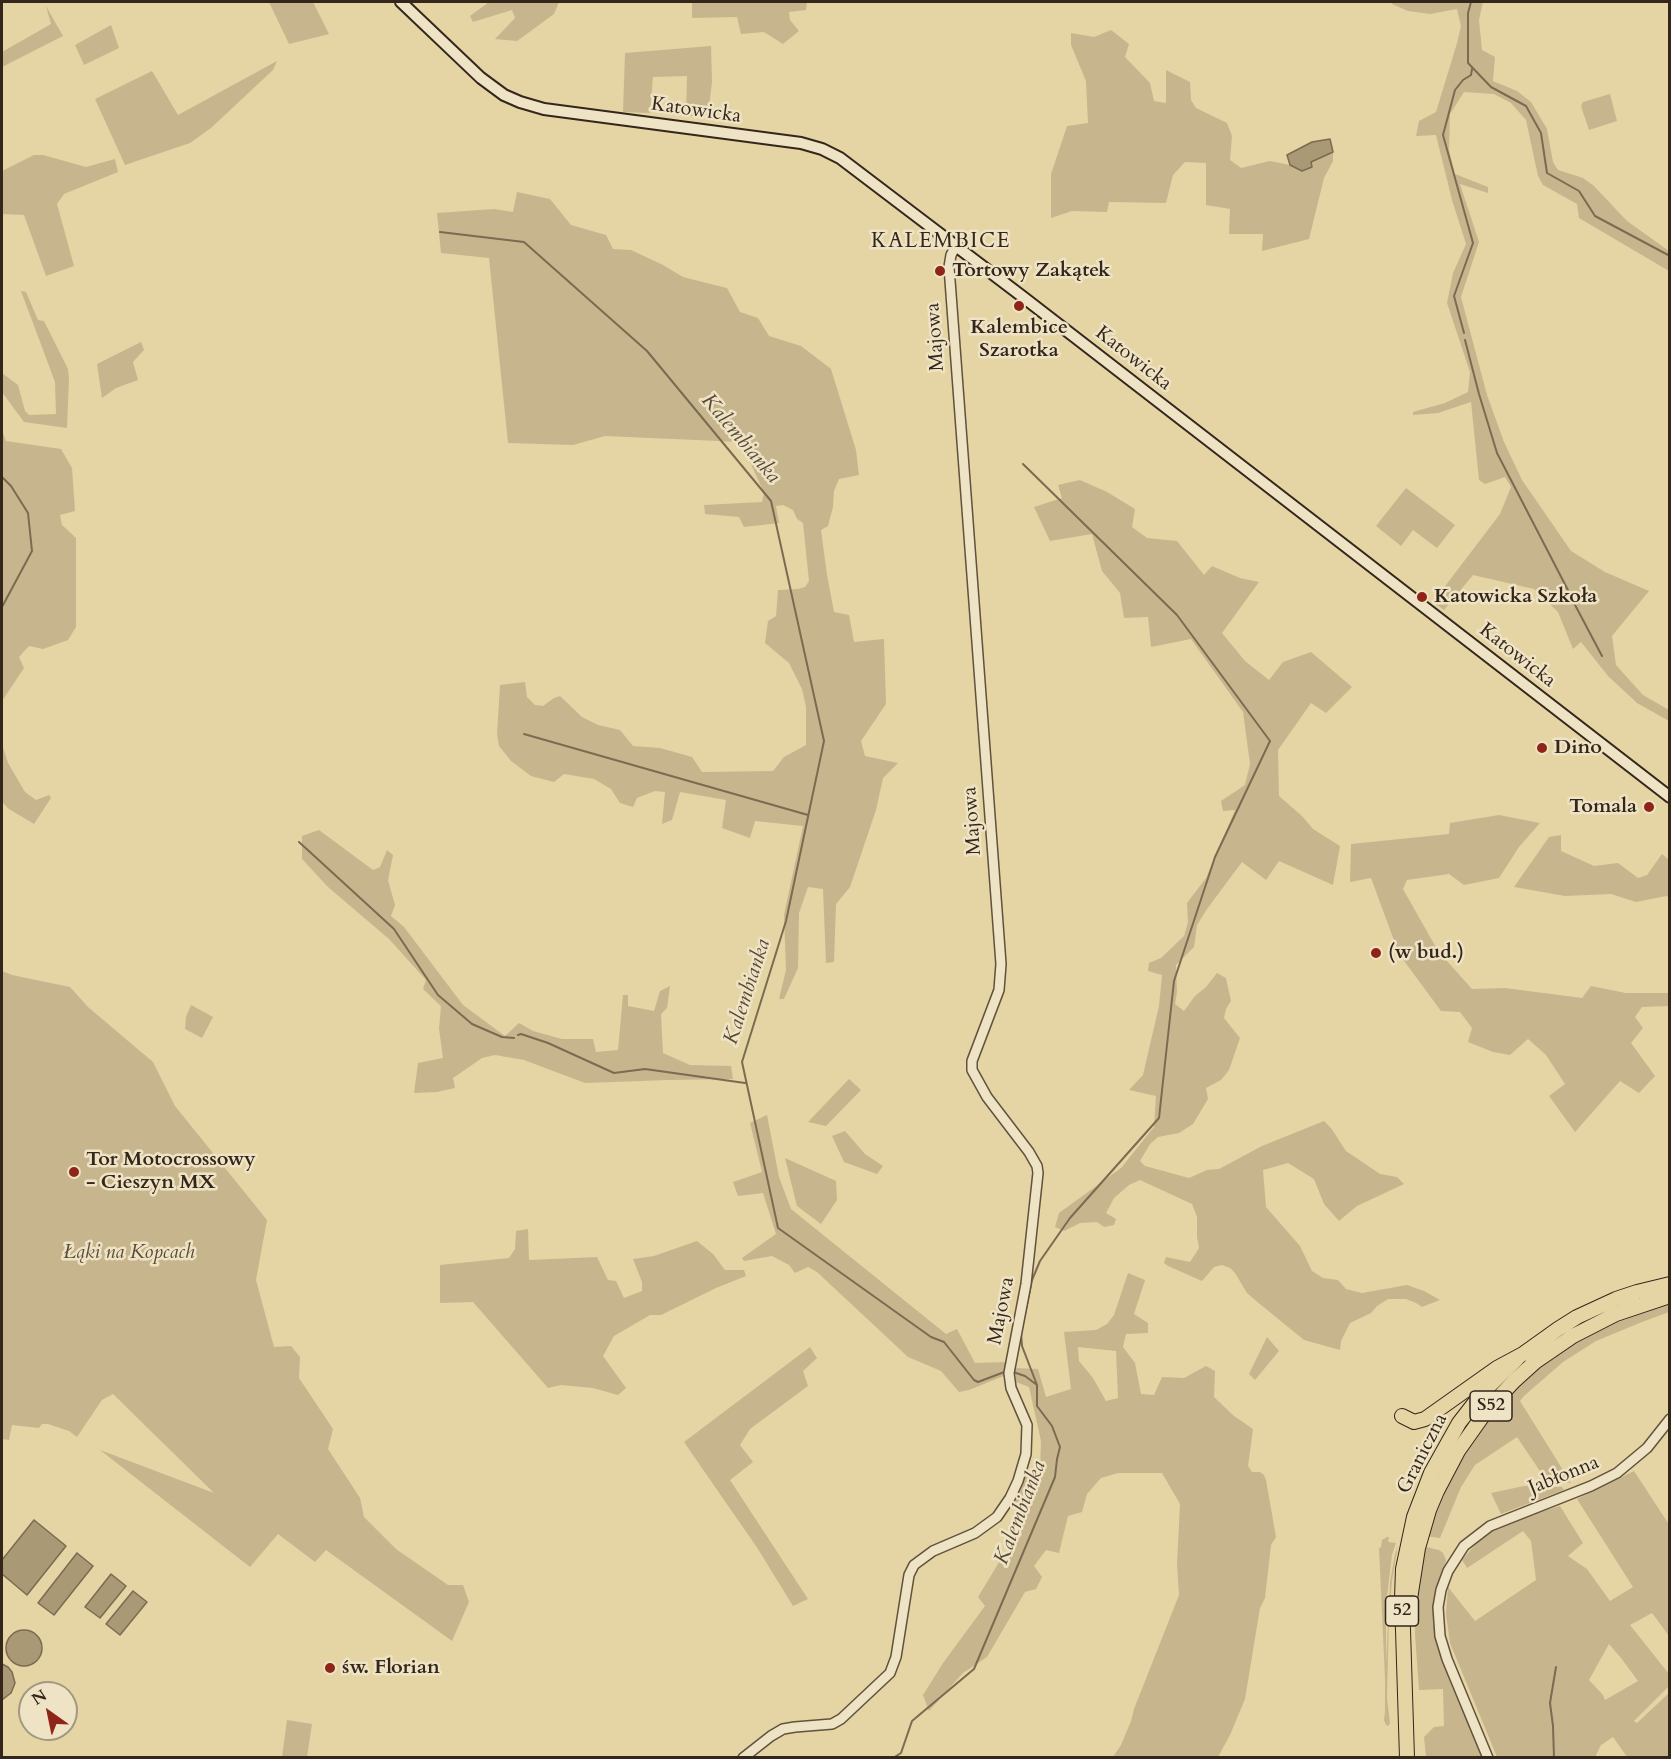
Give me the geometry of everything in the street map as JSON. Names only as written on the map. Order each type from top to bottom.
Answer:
[{"type":"highway","name":"Graniczna","points":[[1407,1758],[1402,1598],[1404,1569],[1414,1517],[1431,1473],[1459,1423],[1483,1392],[1522,1354],[1558,1329],[1590,1311],[1637,1292],[1670,1284]]},
{"type":"highway","name":"Graniczna","points":[[1415,1758],[1410,1599],[1418,1548],[1429,1510],[1458,1450],[1487,1410],[1535,1362],[1573,1336],[1616,1314],[1670,1296]]},
{"type":"highway","points":[[1402,1416],[1414,1422],[1425,1419],[1497,1368],[1522,1354]]},
{"type":"main road","name":"Katowicka","points":[[401,2],[481,78],[504,95],[519,102],[544,109],[794,142],[817,147],[834,155],[956,246],[1670,797]]},
{"type":"street","name":"Majowa","points":[[742,1758],[783,1729],[832,1724],[841,1719],[890,1673],[896,1657],[909,1575],[914,1565],[933,1551],[986,1527],[997,1517],[1018,1481],[1026,1454],[1027,1425],[1011,1388],[1009,1371],[1026,1284],[1038,1173],[1029,1152],[987,1097],[972,1070],[972,1061],[999,990],[1001,964],[949,267],[951,255],[956,246]]},
{"type":"street","name":"Jabłonna","points":[[1488,1758],[1447,1659],[1438,1625],[1438,1607],[1444,1580],[1460,1551],[1490,1526],[1592,1486],[1617,1473],[1647,1449],[1670,1419]]},
{"type":"green space","points":[[269,2],[313,2],[329,34],[289,44]]},
{"type":"green space","points":[[489,2],[559,2],[554,14],[517,41],[495,39],[515,18],[512,10],[473,22],[470,16]]},
{"type":"green space","points":[[692,2],[807,2],[806,10],[789,12],[790,20],[799,31],[783,44],[764,32],[741,34],[737,17],[692,18]]},
{"type":"green space","points":[[1393,2],[1483,2],[1479,20],[1482,50],[1495,57],[1493,81],[1517,91],[1531,102],[1547,129],[1553,162],[1558,170],[1583,178],[1594,186],[1627,221],[1669,251],[1669,271],[1579,218],[1577,204],[1543,185],[1538,176],[1526,120],[1511,103],[1494,94],[1464,92],[1450,114],[1449,150],[1455,174],[1488,187],[1488,193],[1460,184],[1479,242],[1461,297],[1487,395],[1504,442],[1522,480],[1571,551],[1605,572],[1649,591],[1612,636],[1616,665],[1643,695],[1669,710],[1669,721],[1637,703],[1608,676],[1581,642],[1573,649],[1558,612],[1534,589],[1473,575],[1444,610],[1433,602],[1500,514],[1511,487],[1505,477],[1485,484],[1479,480],[1471,402],[1438,413],[1413,415],[1413,412],[1445,403],[1468,392],[1470,372],[1447,303],[1453,273],[1466,244],[1452,200],[1436,135],[1416,136],[1419,121],[1436,112],[1461,26],[1457,9],[1430,14],[1408,11],[1392,4]]},
{"type":"green space","points":[[46,6],[63,36],[2,67],[2,52],[51,24]]},
{"type":"green space","points":[[111,25],[119,48],[84,65],[75,45]]},
{"type":"green space","points":[[1111,30],[1129,44],[1125,57],[1150,83],[1154,101],[1166,103],[1166,70],[1190,82],[1191,100],[1196,108],[1227,123],[1232,136],[1230,160],[1241,168],[1270,161],[1290,165],[1302,171],[1311,162],[1333,152],[1333,161],[1324,178],[1309,239],[1262,251],[1263,234],[1229,234],[1230,209],[1206,205],[1206,163],[1185,162],[1173,175],[1166,203],[1109,202],[1107,212],[1072,211],[1051,218],[1051,174],[1067,126],[1088,123],[1086,81],[1071,45],[1071,33],[1094,37]]},
{"type":"green space","points":[[711,46],[712,82],[708,116],[686,116],[687,76],[653,77],[650,113],[623,112],[625,53]]},
{"type":"green space","points":[[277,61],[273,70],[211,128],[190,143],[125,165],[95,99],[152,71],[178,115]]},
{"type":"green space","points":[[1610,94],[1617,121],[1589,130],[1581,106],[1583,102]]},
{"type":"green space","points":[[34,155],[43,155],[86,167],[115,159],[118,172],[64,194],[57,204],[74,266],[46,276],[24,215],[2,214],[2,171]]},
{"type":"green space","points":[[517,192],[550,199],[571,225],[606,235],[613,249],[631,250],[683,277],[727,288],[740,312],[758,318],[769,336],[801,346],[831,369],[856,450],[859,475],[839,479],[834,491],[828,526],[821,530],[827,575],[834,612],[849,615],[854,642],[884,639],[886,704],[861,741],[865,756],[898,763],[883,778],[876,810],[850,887],[836,904],[834,962],[826,963],[823,889],[808,887],[799,913],[798,968],[784,999],[779,999],[786,970],[784,915],[803,826],[755,821],[750,838],[722,828],[726,800],[680,792],[672,820],[662,824],[665,792],[655,791],[637,798],[633,807],[620,803],[611,789],[594,779],[564,774],[554,782],[531,776],[511,761],[499,746],[497,734],[500,685],[525,682],[527,697],[535,705],[543,706],[560,696],[582,717],[598,725],[620,730],[633,746],[660,748],[692,757],[702,772],[773,771],[784,757],[806,745],[806,707],[802,689],[789,663],[765,643],[768,621],[776,616],[778,590],[805,587],[809,581],[803,523],[797,519],[793,510],[783,505],[776,506],[779,523],[744,527],[739,517],[705,514],[704,505],[762,502],[764,493],[741,442],[605,436],[573,445],[508,443],[489,258],[441,253],[437,213],[494,209],[513,212]]},
{"type":"green space","points":[[21,291],[26,292],[38,320],[44,321],[68,369],[67,428],[24,422],[2,392],[2,373],[18,385],[25,411],[29,415],[56,414],[55,382]]},
{"type":"green space","points":[[141,342],[144,350],[133,362],[138,380],[116,388],[102,398],[97,364]]},
{"type":"green space","points":[[2,430],[6,441],[61,449],[72,468],[75,511],[60,515],[62,525],[76,538],[76,627],[68,640],[43,649],[29,646],[19,657],[24,668],[2,701]]},
{"type":"green space","points":[[1080,480],[1107,492],[1135,509],[1132,527],[1147,538],[1177,541],[1204,575],[1212,566],[1240,578],[1259,582],[1222,633],[1245,661],[1269,680],[1283,662],[1311,652],[1352,687],[1326,713],[1311,703],[1278,750],[1279,796],[1313,829],[1340,846],[1333,885],[1279,861],[1266,880],[1242,862],[1207,909],[1197,925],[1194,947],[1176,965],[1175,1004],[1184,1011],[1217,973],[1226,978],[1231,1001],[1224,1018],[1240,1038],[1229,1070],[1221,1080],[1206,1088],[1208,1099],[1193,1124],[1179,1133],[1158,1137],[1150,1144],[1140,1161],[1145,1166],[1189,1178],[1207,1170],[1219,1169],[1262,1146],[1324,1121],[1346,1151],[1380,1174],[1397,1177],[1404,1184],[1357,1206],[1339,1221],[1324,1204],[1314,1179],[1288,1163],[1263,1170],[1266,1207],[1300,1246],[1312,1271],[1323,1278],[1338,1280],[1346,1289],[1362,1293],[1407,1285],[1440,1300],[1422,1307],[1406,1299],[1388,1299],[1371,1313],[1350,1323],[1341,1341],[1340,1350],[1304,1340],[1247,1293],[1230,1268],[1222,1265],[1214,1267],[1202,1281],[1164,1263],[1166,1257],[1190,1262],[1199,1248],[1197,1217],[1192,1204],[1140,1180],[1129,1185],[1114,1198],[1106,1213],[1116,1219],[1114,1225],[1104,1227],[1097,1222],[1080,1223],[1064,1231],[1055,1227],[1059,1213],[1121,1168],[1154,1127],[1156,1096],[1129,1090],[1143,1075],[1159,1006],[1162,975],[1148,971],[1149,963],[1161,958],[1184,936],[1188,922],[1187,903],[1206,878],[1235,810],[1223,811],[1221,801],[1245,785],[1250,764],[1243,712],[1191,639],[1151,647],[1148,617],[1124,618],[1120,593],[1102,571],[1092,534],[1050,541],[1034,507],[1062,498],[1058,485]]},
{"type":"green space","points":[[1406,488],[1455,525],[1437,548],[1413,530],[1401,546],[1376,526]]},
{"type":"green space","points":[[2,744],[8,763],[25,792],[36,800],[49,795],[51,798],[34,824],[9,809],[2,802]]},
{"type":"green space","points":[[1499,815],[1540,823],[1519,847],[1499,878],[1464,885],[1449,874],[1407,880],[1403,889],[1438,951],[1472,989],[1505,988],[1582,998],[1591,986],[1626,993],[1669,993],[1669,1006],[1642,1007],[1635,1017],[1643,1028],[1631,1043],[1655,1076],[1639,1093],[1620,1081],[1575,1132],[1549,1096],[1565,1084],[1546,1055],[1528,1039],[1510,1055],[1493,1052],[1468,1042],[1472,1028],[1460,1012],[1441,1011],[1399,954],[1371,878],[1350,882],[1351,844],[1449,834],[1450,823]]},
{"type":"green space","points":[[319,830],[373,870],[380,867],[387,850],[393,855],[388,880],[395,905],[391,916],[404,927],[463,1005],[505,1036],[519,1023],[533,1031],[562,1039],[593,1039],[596,1052],[618,1050],[623,995],[628,995],[628,1006],[654,1011],[660,991],[670,986],[667,1008],[661,1014],[663,1053],[690,1065],[731,1066],[733,1079],[585,1083],[524,1060],[495,1055],[482,1058],[453,1078],[455,1088],[414,1093],[418,1063],[443,1058],[439,1029],[441,1006],[423,989],[426,980],[389,939],[328,887],[302,859],[302,836]]},
{"type":"green space","points":[[1561,835],[1561,851],[1594,866],[1618,863],[1638,878],[1647,875],[1662,854],[1669,860],[1669,897],[1636,902],[1611,894],[1565,896],[1514,887],[1549,837]]},
{"type":"green space","name":"Łąki na Kopcach","points":[[2,971],[70,987],[88,1007],[153,1062],[175,1106],[267,1220],[256,1280],[274,1347],[291,1346],[300,1357],[299,1378],[333,1429],[328,1449],[360,1498],[364,1517],[396,1549],[448,1585],[463,1585],[469,1602],[452,1641],[326,1550],[315,1562],[278,1534],[250,1567],[100,1450],[214,1493],[113,1394],[102,1400],[77,1437],[69,1431],[42,1424],[39,1428],[12,1425],[9,1440],[2,1439]]},
{"type":"green space","points":[[191,1005],[213,1017],[202,1038],[185,1029],[186,1017]]},
{"type":"green space","points":[[849,1079],[861,1090],[826,1126],[808,1122]]},
{"type":"green space","points":[[767,1115],[779,1177],[791,1209],[946,1334],[957,1329],[975,1363],[1006,1362],[1006,1375],[959,1392],[941,1371],[908,1357],[817,1272],[808,1267],[795,1273],[789,1265],[772,1256],[744,1261],[742,1258],[776,1234],[763,1193],[738,1196],[733,1182],[762,1172],[750,1123]]},
{"type":"green space","points":[[845,1131],[865,1154],[883,1166],[877,1174],[844,1162],[832,1136]]},
{"type":"green space","points":[[785,1158],[836,1181],[837,1200],[821,1224],[797,1206]]},
{"type":"green space","points":[[528,1229],[529,1260],[597,1257],[608,1280],[616,1281],[624,1298],[642,1291],[642,1282],[633,1259],[654,1256],[697,1241],[713,1254],[725,1270],[744,1270],[746,1276],[661,1315],[650,1315],[614,1336],[603,1356],[626,1388],[618,1395],[593,1388],[561,1385],[548,1388],[473,1302],[440,1303],[440,1265],[509,1258],[515,1249],[516,1231]]},
{"type":"green space","points":[[1128,1273],[1145,1280],[1134,1314],[1148,1323],[1148,1333],[1126,1334],[1123,1347],[1135,1363],[1141,1394],[1154,1395],[1162,1377],[1184,1378],[1206,1366],[1215,1371],[1214,1397],[1234,1416],[1253,1429],[1248,1466],[1252,1472],[1260,1472],[1264,1475],[1266,1480],[1276,1537],[1271,1545],[1265,1598],[1260,1608],[1245,1699],[1218,1757],[1113,1757],[1131,1721],[1179,1595],[1177,1564],[1180,1504],[1162,1473],[1118,1473],[1101,1478],[1087,1494],[1082,1512],[1068,1516],[1059,1553],[1046,1550],[1034,1566],[1042,1577],[1036,1589],[1025,1592],[987,1657],[963,1673],[929,1711],[923,1695],[943,1663],[985,1606],[978,1597],[1001,1559],[1022,1535],[1014,1503],[1026,1471],[1040,1472],[1041,1441],[1029,1387],[1016,1382],[1015,1368],[1038,1369],[1046,1397],[1071,1389],[1064,1332],[1096,1330],[1107,1324],[1114,1315]],"holes":[[[1078,1347],[1116,1351],[1118,1398],[1106,1401],[1093,1378],[1079,1361]]]},
{"type":"green space","points":[[1669,1302],[1669,1312],[1596,1341],[1563,1362],[1520,1401],[1571,1483],[1546,1480],[1517,1437],[1475,1465],[1461,1487],[1440,1538],[1425,1536],[1445,1485],[1475,1434],[1518,1384],[1550,1356],[1602,1326]]},
{"type":"green space","points":[[1267,1337],[1279,1351],[1255,1380],[1249,1374]]},
{"type":"green space","points":[[810,1347],[817,1358],[803,1371],[808,1386],[750,1429],[740,1445],[753,1462],[730,1480],[808,1599],[793,1606],[758,1549],[684,1442]]},
{"type":"green space","points":[[1634,1471],[1670,1526],[1669,1636],[1652,1613],[1630,1625],[1669,1674],[1669,1686],[1634,1721],[1637,1723],[1669,1693],[1669,1757],[1627,1757],[1613,1737],[1601,1745],[1595,1757],[1497,1757],[1450,1643],[1446,1614],[1448,1587],[1475,1621],[1536,1580],[1531,1541],[1523,1531],[1467,1568],[1462,1560],[1474,1546],[1493,1531],[1516,1519],[1560,1506],[1583,1543],[1568,1556],[1587,1569],[1610,1601],[1633,1587],[1577,1499]],"holes":[[[1609,1644],[1638,1681],[1605,1700],[1589,1680]]]},
{"type":"green space","points":[[1524,1486],[1562,1487],[1564,1490],[1501,1514],[1491,1493]]},
{"type":"green space","points":[[1389,1537],[1388,1542],[1396,1543],[1392,1555],[1386,1605],[1386,1663],[1390,1582],[1398,1546],[1389,1614],[1387,1698],[1390,1723],[1388,1726],[1384,1720],[1385,1679],[1379,1548],[1382,1540]]},
{"type":"green space","points":[[1422,1546],[1439,1550],[1446,1560],[1433,1619],[1437,1642],[1485,1757],[1426,1757],[1424,1737],[1434,1727],[1444,1726],[1443,1689],[1419,1690],[1415,1634],[1416,1592]]},
{"type":"green space","points":[[287,1720],[312,1724],[307,1757],[282,1757]]},
{"type":"shaded area","points":[[1330,139],[1333,152],[1311,162],[1312,167],[1302,171],[1290,165],[1287,155],[1312,142]]},
{"type":"shaded area","points":[[34,1520],[66,1546],[27,1595],[2,1574],[2,1560]]},
{"type":"shaded area","points":[[77,1553],[93,1566],[54,1615],[38,1603]]},
{"type":"shaded area","points":[[111,1574],[126,1586],[100,1618],[85,1607]]},
{"type":"shaded area","points":[[133,1591],[147,1602],[120,1635],[106,1624]]},
{"type":"shaded area","points":[[24,1630],[37,1635],[42,1648],[37,1661],[24,1666],[11,1661],[6,1648],[11,1635]]},
{"type":"shaded area","points":[[2,1664],[12,1672],[15,1683],[11,1693],[2,1700]]},
{"type":"waterway","points":[[1471,2],[1468,13],[1468,63],[1491,87],[1526,106],[1541,133],[1547,173],[1579,191],[1595,216],[1670,256]]},
{"type":"waterway","points":[[1464,333],[1454,296],[1473,243],[1443,135],[1455,90],[1463,80],[1471,75],[1472,69]]},
{"type":"waterway","name":"Kalembianka","points":[[440,232],[524,242],[647,351],[771,501],[824,741],[786,921],[742,1062],[778,1228],[931,1337],[944,1342],[974,1380],[978,1382],[1007,1371]]},
{"type":"waterway","points":[[1465,340],[1497,453],[1571,596]]},
{"type":"waterway","points":[[1023,464],[1177,615],[1270,741],[1215,857],[1174,981],[1159,1118],[1070,1218],[1040,1261],[1032,1280],[1025,1314]]},
{"type":"waterway","points":[[2,477],[11,486],[28,513],[32,551],[2,607]]},
{"type":"waterway","points":[[1574,603],[1602,656]]},
{"type":"waterway","points":[[524,734],[808,815]]},
{"type":"waterway","points":[[299,842],[394,929],[438,995],[472,1024],[502,1037],[514,1038]]},
{"type":"waterway","points":[[518,1035],[548,1043],[614,1073],[645,1069],[745,1083]]},
{"type":"waterway","points":[[1023,1323],[1022,1346],[1037,1385]]},
{"type":"waterway","name":"Kalembianka","points":[[893,1758],[901,1753],[912,1721],[974,1669],[1055,1477],[1060,1447],[1052,1426],[1037,1406],[1037,1385],[1025,1376],[1013,1372]]},
{"type":"waterway","points":[[1554,1758],[1550,1703],[1556,1667]]},
{"type":"place","name":"Tortowy Zakątek","points":[[940,271]]},
{"type":"place","name":"Kalembice Szarotka","points":[[1019,306]]},
{"type":"place","name":"Katowicka Szkoła","points":[[1422,597]]},
{"type":"place","name":"Dino","points":[[1542,748]]},
{"type":"place","name":"Tomala","points":[[1649,807]]},
{"type":"place","name":"(w bud.)","points":[[1376,953]]},
{"type":"place","name":"Tor Motocrossowy - Cieszyn MX","points":[[74,1172]]},
{"type":"place","name":"św. Florian","points":[[330,1668]]},
{"type":"district","name":"KALEMBICE","points":[[941,242]]}]
